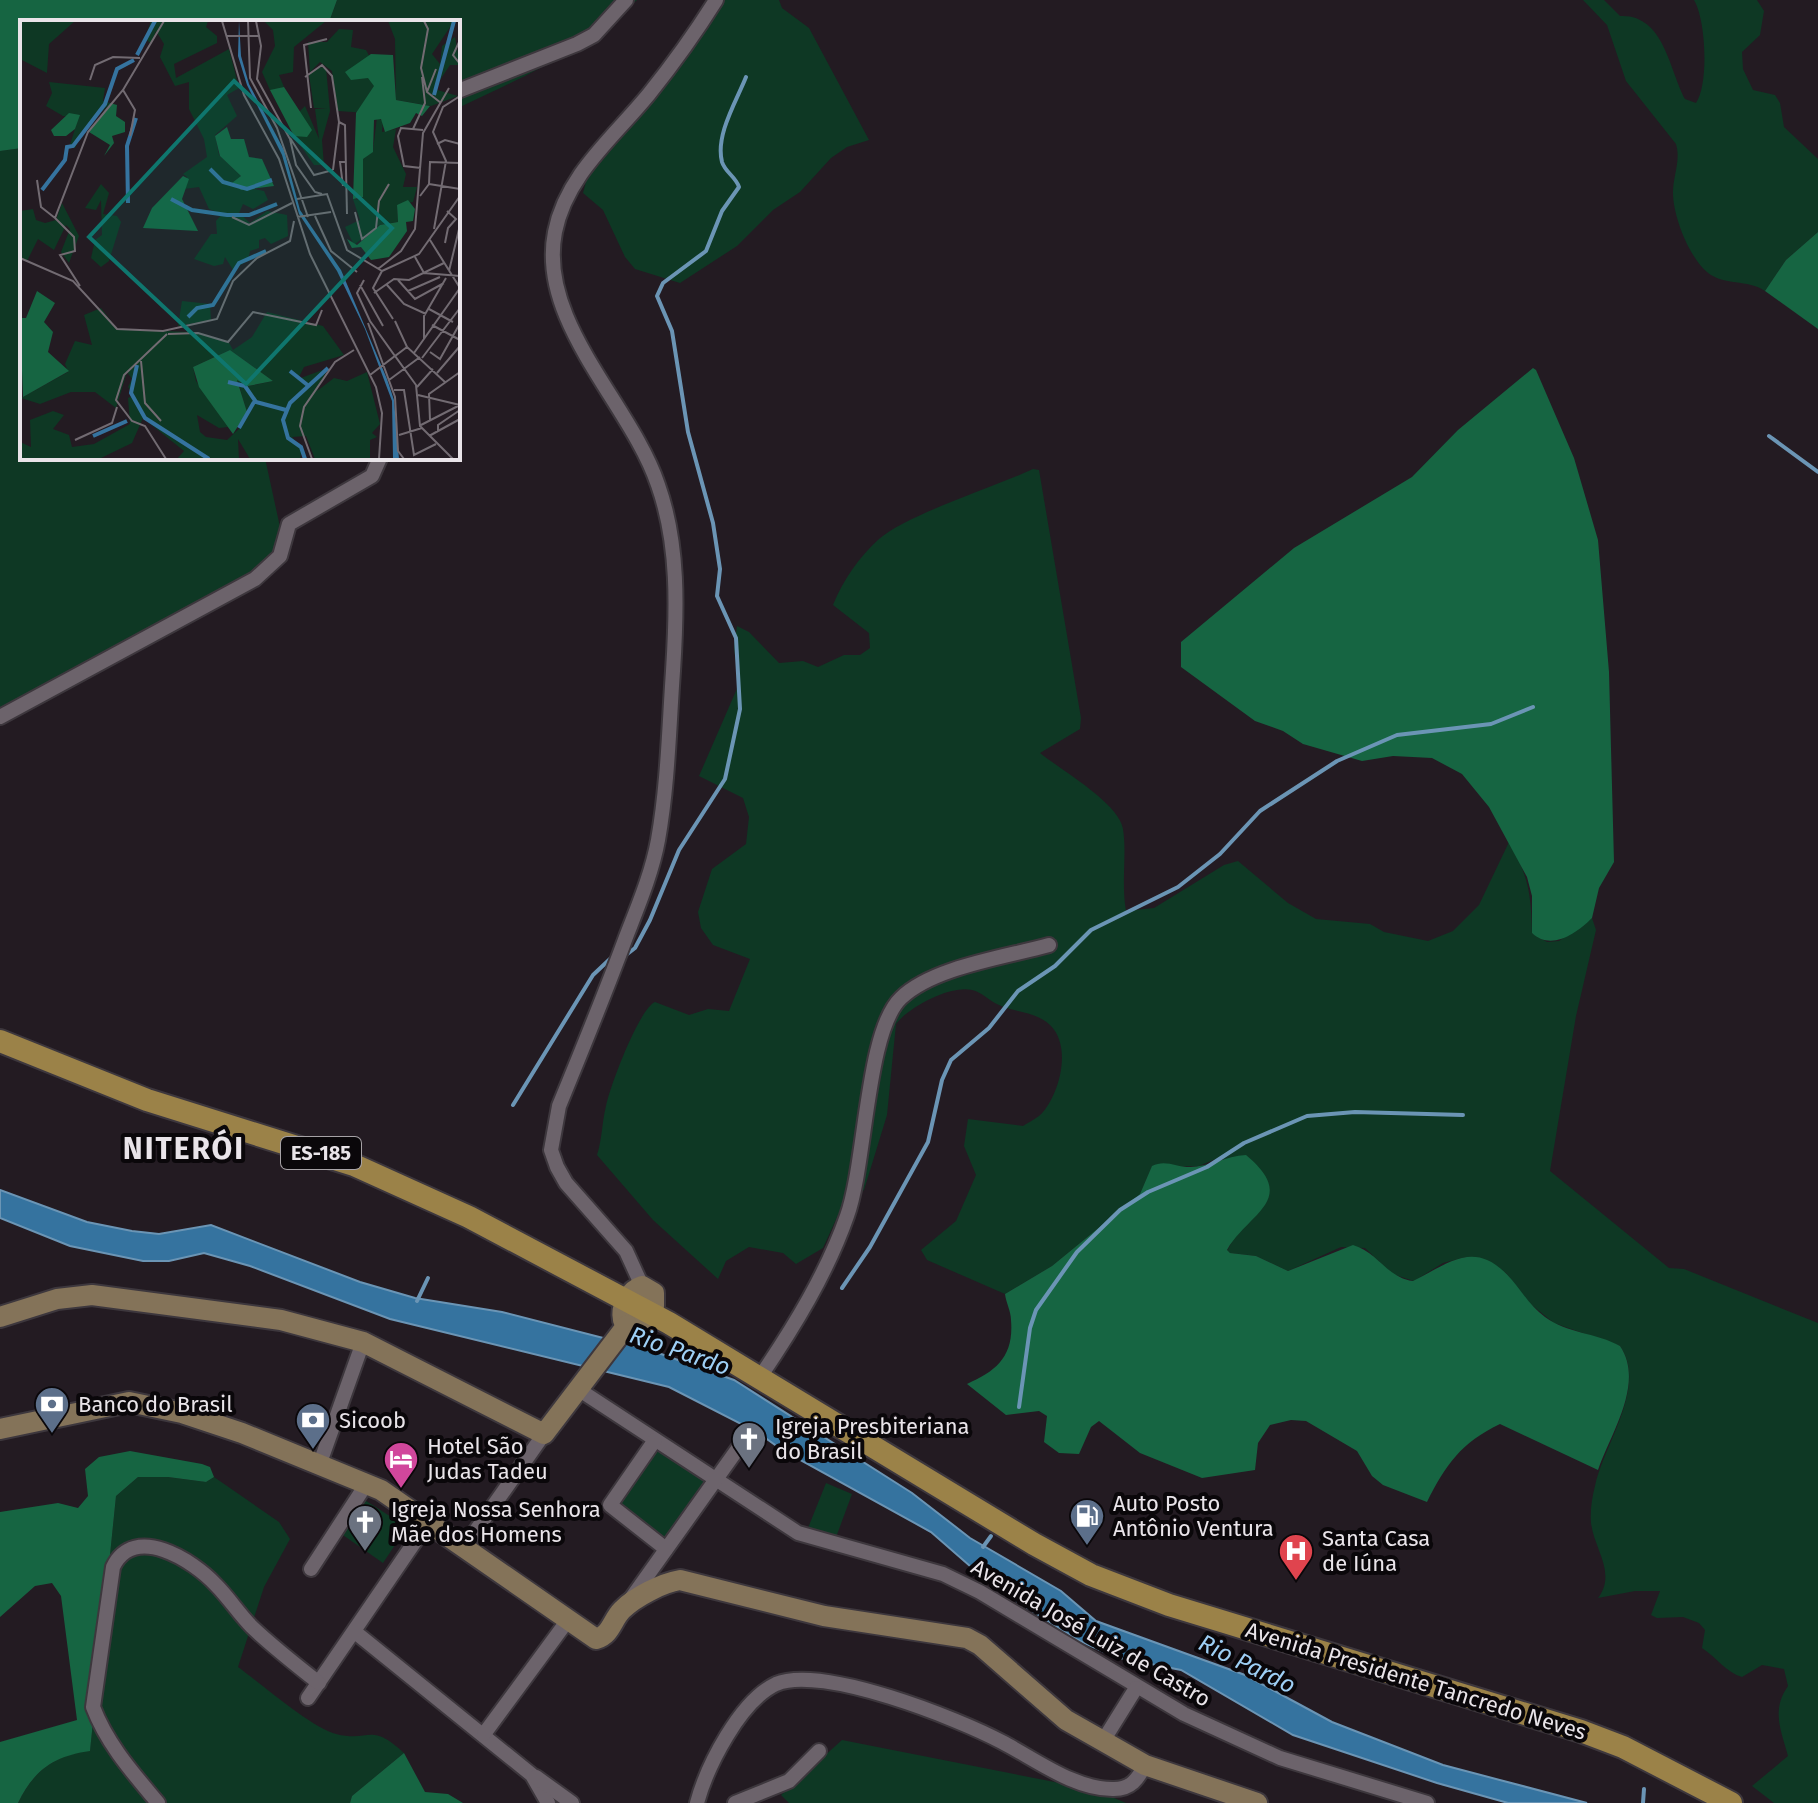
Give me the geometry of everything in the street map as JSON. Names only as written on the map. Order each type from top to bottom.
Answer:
[{"type":"main road","name":"ES-185","points":[[0,1041],[147,1100],[354,1165],[469,1217],[637,1312]]},
{"type":"main road","points":[[637,1312],[703,1344]]},
{"type":"main road","points":[[637,1312],[661,1329],[703,1344]]},
{"type":"main road","name":"Avenida Presidente Tancredo Neves","points":[[703,1344],[1034,1544],[1091,1575],[1169,1605],[1581,1731],[1623,1747],[1731,1803]]},
{"type":"street","points":[[460,90],[586,39],[626,0]]},
{"type":"street","points":[[465,1546],[544,1434],[637,1312],[626,1251],[566,1183],[551,1150],[559,1106],[614,969],[658,841],[675,637],[674,562],[658,484],[639,438],[577,339],[558,294],[553,261],[554,234],[575,183],[649,93],[716,0]]},
{"type":"street","points":[[0,717],[255,579],[280,556],[289,524],[372,476],[379,460]]},
{"type":"street","points":[[760,1377],[810,1296],[847,1215],[858,1176],[878,1050],[890,1012],[898,1000],[923,982],[941,975],[1049,945]]},
{"type":"street","points":[[0,1317],[74,1295],[107,1296],[281,1320],[363,1342],[544,1434]]},
{"type":"street","points":[[320,1463],[363,1342]]},
{"type":"street","name":"Avenida José Luiz de Castro","points":[[584,1380],[655,1440],[798,1533],[943,1574],[980,1592],[1136,1688],[1280,1758],[1427,1803]]},
{"type":"street","points":[[0,1429],[97,1406],[133,1402],[182,1413],[367,1483],[429,1521],[592,1637],[600,1638],[607,1634],[749,1433]]},
{"type":"street","points":[[655,1440],[610,1505],[666,1549]]},
{"type":"street","points":[[311,1569],[367,1483]]},
{"type":"street","points":[[308,1698],[429,1521]]},
{"type":"street","points":[[158,1803],[99,1725],[93,1707],[113,1567],[118,1557],[129,1549],[147,1545],[194,1565],[216,1584],[249,1624],[319,1683]]},
{"type":"street","points":[[622,1610],[658,1587],[680,1580],[824,1616],[952,1634],[980,1645],[1055,1711],[1145,1765],[1257,1803]]},
{"type":"street","points":[[484,1734],[568,1620]]},
{"type":"street","points":[[355,1632],[532,1775],[572,1803]]},
{"type":"street","points":[[697,1803],[712,1761],[739,1718],[764,1691],[789,1680],[815,1680],[878,1693],[999,1740],[1085,1784],[1114,1789],[1128,1786],[1139,1778],[1145,1765]]},
{"type":"street","points":[[1103,1741],[1136,1688]]},
{"type":"street","points":[[735,1803],[789,1781],[819,1751]]},
{"type":"street","points":[[532,1775],[548,1803]]},
{"type":"green space","points":[[0,0],[337,0],[330,20],[20,20],[20,148],[0,151]]},
{"type":"green space","points":[[337,0],[637,0],[573,49],[460,107],[460,20],[330,20]]},
{"type":"green space","points":[[721,0],[779,0],[782,8],[809,28],[869,140],[847,147],[831,158],[800,192],[773,210],[737,246],[680,283],[635,269],[625,257],[603,210],[583,193],[587,178],[654,100]]},
{"type":"green space","points":[[1583,0],[1604,0],[1620,16],[1635,18],[1656,33],[1685,99],[1696,103],[1703,82],[1704,52],[1701,22],[1694,0],[1757,0],[1764,11],[1760,35],[1742,52],[1743,69],[1753,90],[1775,95],[1780,103],[1784,127],[1818,159],[1818,232],[1786,260],[1765,291],[1713,276],[1694,257],[1683,236],[1674,202],[1678,156],[1676,144],[1626,81],[1607,25]]},
{"type":"green space","points":[[20,148],[20,460],[265,460],[285,550],[214,605],[0,723],[0,151]]},
{"type":"green space","points":[[1818,232],[1818,329],[1765,291],[1786,260]]},
{"type":"green space","points":[[1533,368],[1574,458],[1598,540],[1609,672],[1614,862],[1599,888],[1592,918],[1571,935],[1555,940],[1539,938],[1532,933],[1532,896],[1527,877],[1489,807],[1462,774],[1432,758],[1393,756],[1362,761],[1303,744],[1283,731],[1255,721],[1181,667],[1181,642],[1294,548],[1412,477],[1458,430]]},
{"type":"green space","points":[[1033,469],[1039,470],[1081,718],[1080,729],[1040,753],[1101,798],[1119,819],[1124,839],[1126,911],[1154,908],[1224,865],[1238,861],[1288,903],[1316,919],[1370,924],[1384,932],[1428,941],[1453,931],[1479,905],[1509,842],[1528,886],[1532,933],[1547,942],[1559,941],[1592,918],[1596,930],[1576,1016],[1550,1171],[1669,1268],[1684,1269],[1818,1323],[1818,1803],[1774,1803],[1752,1786],[1788,1756],[1779,1720],[1780,1703],[1788,1686],[1784,1669],[1762,1665],[1742,1677],[1731,1672],[1702,1648],[1705,1630],[1699,1623],[1683,1617],[1657,1618],[1651,1615],[1660,1591],[1635,1591],[1598,1598],[1603,1589],[1605,1570],[1593,1533],[1592,1504],[1600,1470],[1627,1397],[1627,1362],[1620,1346],[1554,1323],[1528,1302],[1506,1273],[1466,1257],[1443,1263],[1414,1281],[1392,1274],[1365,1248],[1341,1247],[1288,1271],[1256,1256],[1230,1253],[1227,1251],[1232,1242],[1223,1156],[1199,1166],[1152,1167],[1140,1194],[1052,1266],[1005,1294],[927,1260],[921,1250],[956,1221],[976,1175],[964,1146],[968,1119],[1023,1126],[1043,1112],[1054,1093],[1061,1069],[1061,1045],[1050,1025],[1038,1017],[999,1005],[976,991],[963,989],[920,1004],[902,1017],[896,1024],[887,1115],[864,1190],[839,1213],[823,1248],[796,1264],[783,1253],[749,1247],[726,1261],[718,1279],[653,1220],[597,1155],[613,1082],[648,1008],[655,1002],[689,1015],[708,1009],[729,1011],[750,959],[713,945],[701,928],[698,912],[712,869],[746,844],[749,817],[743,798],[699,776],[739,684],[734,648],[737,626],[749,632],[779,663],[803,661],[818,667],[844,655],[860,655],[870,648],[869,633],[833,605],[865,553],[879,539],[910,520]]},
{"type":"green space","points":[[1246,1155],[1262,1170],[1269,1184],[1269,1195],[1265,1206],[1227,1250],[1230,1253],[1256,1256],[1288,1271],[1353,1245],[1362,1248],[1396,1275],[1413,1281],[1452,1261],[1475,1257],[1499,1267],[1535,1309],[1553,1322],[1620,1346],[1627,1360],[1627,1392],[1598,1470],[1500,1424],[1475,1439],[1456,1456],[1427,1502],[1383,1485],[1372,1476],[1357,1451],[1306,1421],[1291,1420],[1270,1425],[1258,1443],[1255,1470],[1202,1478],[1140,1453],[1099,1421],[1091,1427],[1079,1454],[1059,1453],[1044,1442],[1047,1416],[1039,1411],[1006,1415],[967,1384],[995,1368],[1006,1353],[1010,1343],[1011,1320],[1005,1294],[1052,1266],[1140,1194],[1152,1166],[1166,1163],[1197,1167]]},
{"type":"green space","points":[[655,1449],[707,1482],[664,1540],[615,1504]]},
{"type":"green space","points":[[130,1451],[202,1464],[210,1467],[214,1477],[206,1482],[138,1477],[116,1496],[90,1751],[46,1766],[24,1791],[18,1803],[0,1803],[0,1742],[77,1720],[61,1596],[52,1583],[35,1586],[0,1617],[0,1512],[58,1503],[78,1508],[88,1496],[85,1469],[99,1457]]},
{"type":"green space","points":[[138,1477],[206,1482],[214,1477],[279,1522],[290,1539],[264,1587],[238,1667],[326,1730],[348,1736],[376,1735],[404,1753],[352,1796],[350,1803],[18,1803],[24,1791],[46,1766],[66,1756],[90,1750],[116,1496]]},
{"type":"green space","points":[[826,1483],[852,1494],[835,1540],[808,1528]]},
{"type":"green space","points":[[363,1499],[407,1527],[383,1563],[340,1533]]},
{"type":"green space","points":[[842,1740],[1095,1790],[1126,1803],[789,1803],[781,1795]]},
{"type":"green space","points":[[404,1753],[425,1792],[448,1794],[463,1803],[350,1803],[352,1796]]},
{"type":"water","points":[[0,1190],[87,1222],[132,1231],[159,1234],[211,1225],[360,1282],[415,1298],[502,1312],[650,1350],[734,1380],[912,1493],[970,1538],[1061,1591],[1096,1621],[1245,1675],[1332,1722],[1443,1765],[1587,1803],[1508,1803],[1437,1783],[1293,1735],[1181,1670],[1115,1657],[1078,1640],[994,1587],[931,1532],[782,1450],[757,1432],[669,1387],[390,1319],[250,1266],[204,1253],[169,1261],[143,1261],[70,1246],[0,1218]]},
{"type":"waterway","points":[[626,955],[635,948],[650,920],[679,850],[725,779],[740,709],[736,638],[717,596],[720,569],[713,523],[688,432],[672,331],[657,296],[663,283],[706,251],[722,211],[739,187],[723,166],[721,152],[724,129],[746,77]]},
{"type":"waterway","points":[[1769,436],[1818,472]]},
{"type":"waterway","points":[[842,1288],[870,1247],[928,1142],[942,1080],[951,1060],[989,1028],[1018,991],[1055,966],[1091,930],[1178,887],[1220,854],[1260,811],[1337,761],[1397,735],[1491,724],[1533,707]]},
{"type":"waterway","points":[[513,1105],[593,975],[611,958]]},
{"type":"waterway","points":[[1019,1407],[1030,1328],[1036,1310],[1077,1252],[1120,1210],[1148,1192],[1207,1167],[1244,1143],[1307,1116],[1355,1112],[1463,1115]]},
{"type":"waterway","points":[[417,1301],[428,1278]]},
{"type":"waterway","points":[[983,1547],[991,1536]]},
{"type":"waterway","points":[[1643,1803],[1644,1789]]},
{"type":"place","name":"Banco do Brasil","points":[[52,1435]]},
{"type":"place","name":"Sicoob","points":[[313,1451]]},
{"type":"place","name":"Igreja Presbiteriana do Brasil","points":[[749,1470]]},
{"type":"place","name":"Hotel São Judas Tadeu","points":[[401,1490]]},
{"type":"place","name":"Auto Posto Antônio Ventura","points":[[1087,1547]]},
{"type":"place","name":"Igreja Nossa Senhora Mãe dos Homens","points":[[365,1553]]},
{"type":"place","name":"Santa Casa de Iúna","points":[[1296,1582]]},
{"type":"district","name":"NITERÓI","points":[[184,1149]]},
{"type":"water label","name":"Rio Pardo","points":[[680,1351]]},
{"type":"water label","name":"Rio Pardo","points":[[1247,1664]]}]
